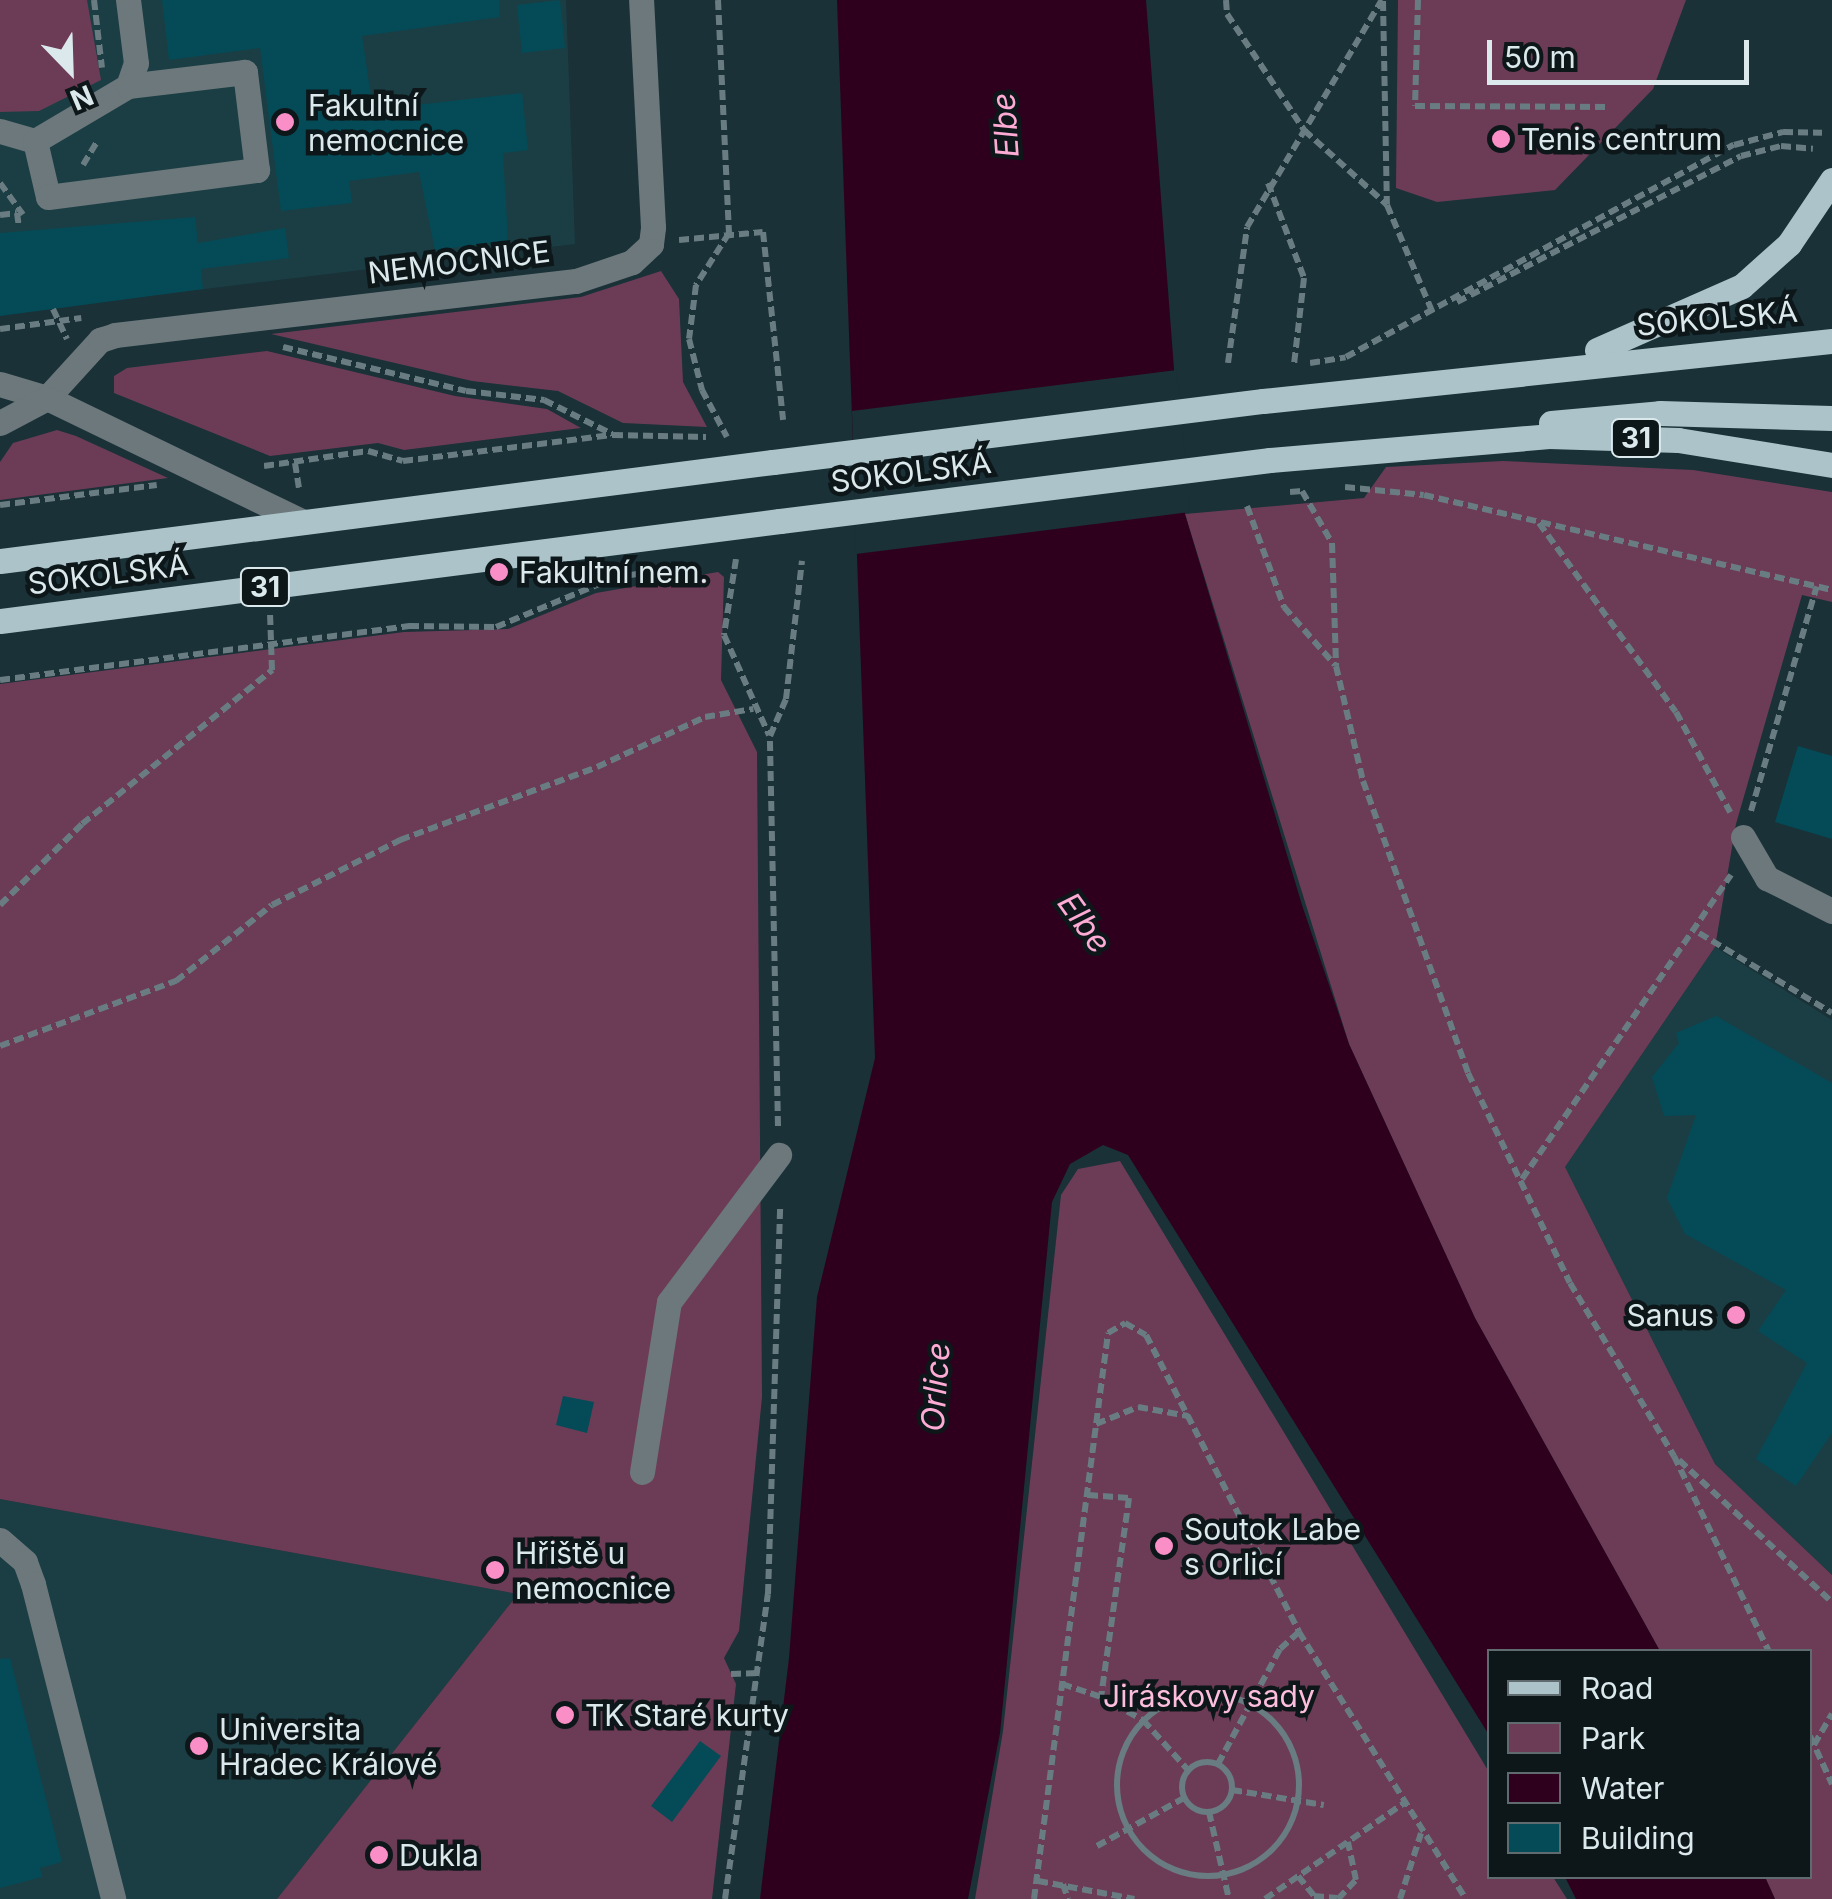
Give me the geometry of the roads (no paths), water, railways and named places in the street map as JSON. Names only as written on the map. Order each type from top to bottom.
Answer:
[{"type":"main road","points":[[1462,377],[1598,350],[1710,304],[1789,244],[1832,180]]},
{"type":"main road","name":"SOKOLSKÁ","points":[[0,561],[1462,377],[1832,342]]},
{"type":"main road","points":[[1438,440],[1660,413],[1832,418]]},
{"type":"main road","name":"SOKOLSKÁ","points":[[0,621],[1438,440],[1678,440],[1832,465]]},
{"type":"street","points":[[128,0],[132,74]]},
{"type":"street","name":"NEMOCNICE","points":[[0,423],[46,398],[100,340],[116,335],[576,282],[632,262],[651,244],[640,0]]},
{"type":"street","points":[[0,132],[35,141],[132,74],[245,72],[257,170],[48,197],[35,141]]},
{"type":"street","points":[[0,384],[46,398],[304,522]]},
{"type":"street","points":[[1743,837],[1767,878],[1832,912]]},
{"type":"street","points":[[642,1472],[668,1302],[779,1155]]},
{"type":"street","points":[[0,1540],[25,1562],[33,1584],[113,1899]]},
{"type":"water","points":[[837,0],[1146,0],[1185,514],[1302,905],[1349,1044],[1475,1318],[1659,1649],[1487,1649],[1487,1732],[1128,1155],[1103,1145],[1070,1164],[1052,1202],[1000,1733],[968,1899],[760,1899],[789,1658],[817,1297],[875,1058]]},
{"type":"water","points":[[1566,1879],[1766,1879],[1775,1899],[1576,1899]]},
{"type":"place","name":"Fakultní nemocnice","points":[[285,122]]},
{"type":"place","name":"Tenis centrum","points":[[1501,139]]},
{"type":"place","name":"Fakultní nem.","points":[[499,572]]},
{"type":"place","name":"Sanus","points":[[1736,1315]]},
{"type":"place","name":"Soutok Labe s Orlicí","points":[[1164,1546]]},
{"type":"place","name":"Hřiště u nemocnice","points":[[495,1570]]},
{"type":"place","name":"TK Staré kurty","points":[[565,1715]]},
{"type":"place","name":"Universita Hradec Králové","points":[[199,1746]]},
{"type":"place","name":"Dukla","points":[[379,1855]]},
{"type":"water label","name":"Elbe","points":[[1006,125]]},
{"type":"water label","name":"Elbe","points":[[1084,923]]},
{"type":"water label","name":"Orlice","points":[[936,1387]]},
{"type":"park label","name":"Jiráskovy sady","points":[[1209,1696]]}]
